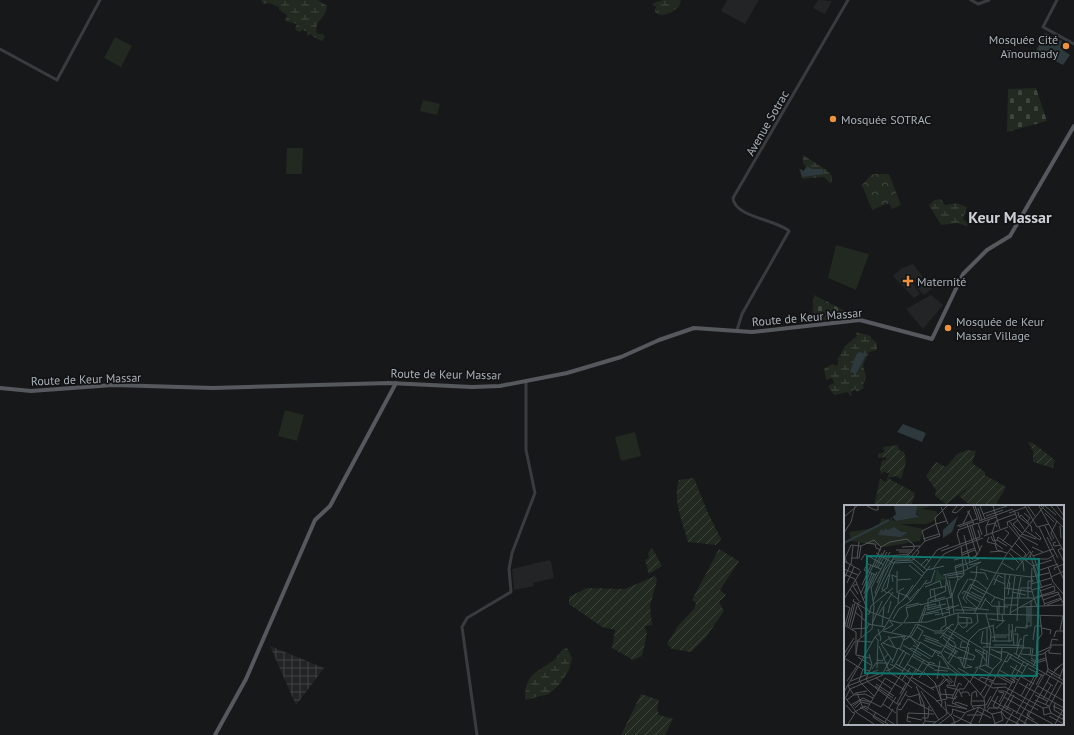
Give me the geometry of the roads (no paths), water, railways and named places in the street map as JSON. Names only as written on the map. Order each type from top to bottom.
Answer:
[{"type":"main road","name":"Route de Keur Massar","points":[[0,388],[31,392],[113,385],[213,388],[396,383],[472,387],[500,386],[567,373],[621,358],[659,340],[694,328],[770,330],[860,320],[932,339],[963,274],[987,250],[1011,234],[1074,126]]},
{"type":"main road","points":[[215,735],[246,679],[315,520],[330,506],[396,383]]},
{"type":"street","points":[[0,49],[57,80],[100,0]]},
{"type":"street","name":"Avenue Sotrac","points":[[737,330],[742,314],[789,231],[786,228],[759,220],[747,213],[735,205],[733,198],[848,0]]},
{"type":"street","points":[[971,0],[978,4],[989,0]]},
{"type":"street","points":[[1057,0],[1043,27],[1074,44]]},
{"type":"street","points":[[477,735],[462,627],[467,618],[511,592],[509,569],[512,553],[535,493],[526,450],[526,382]]},
{"type":"place","name":"Mosquée Cité Aïnoumady","points":[[1066,46]]},
{"type":"place","name":"Mosquée SOTRAC","points":[[833,119]]},
{"type":"place","name":"Maternité","points":[[908,281]]},
{"type":"place","name":"Mosquée de Keur Massar Village","points":[[948,328]]},
{"type":"district","name":"Keur Massar","points":[[1010,217]]}]
